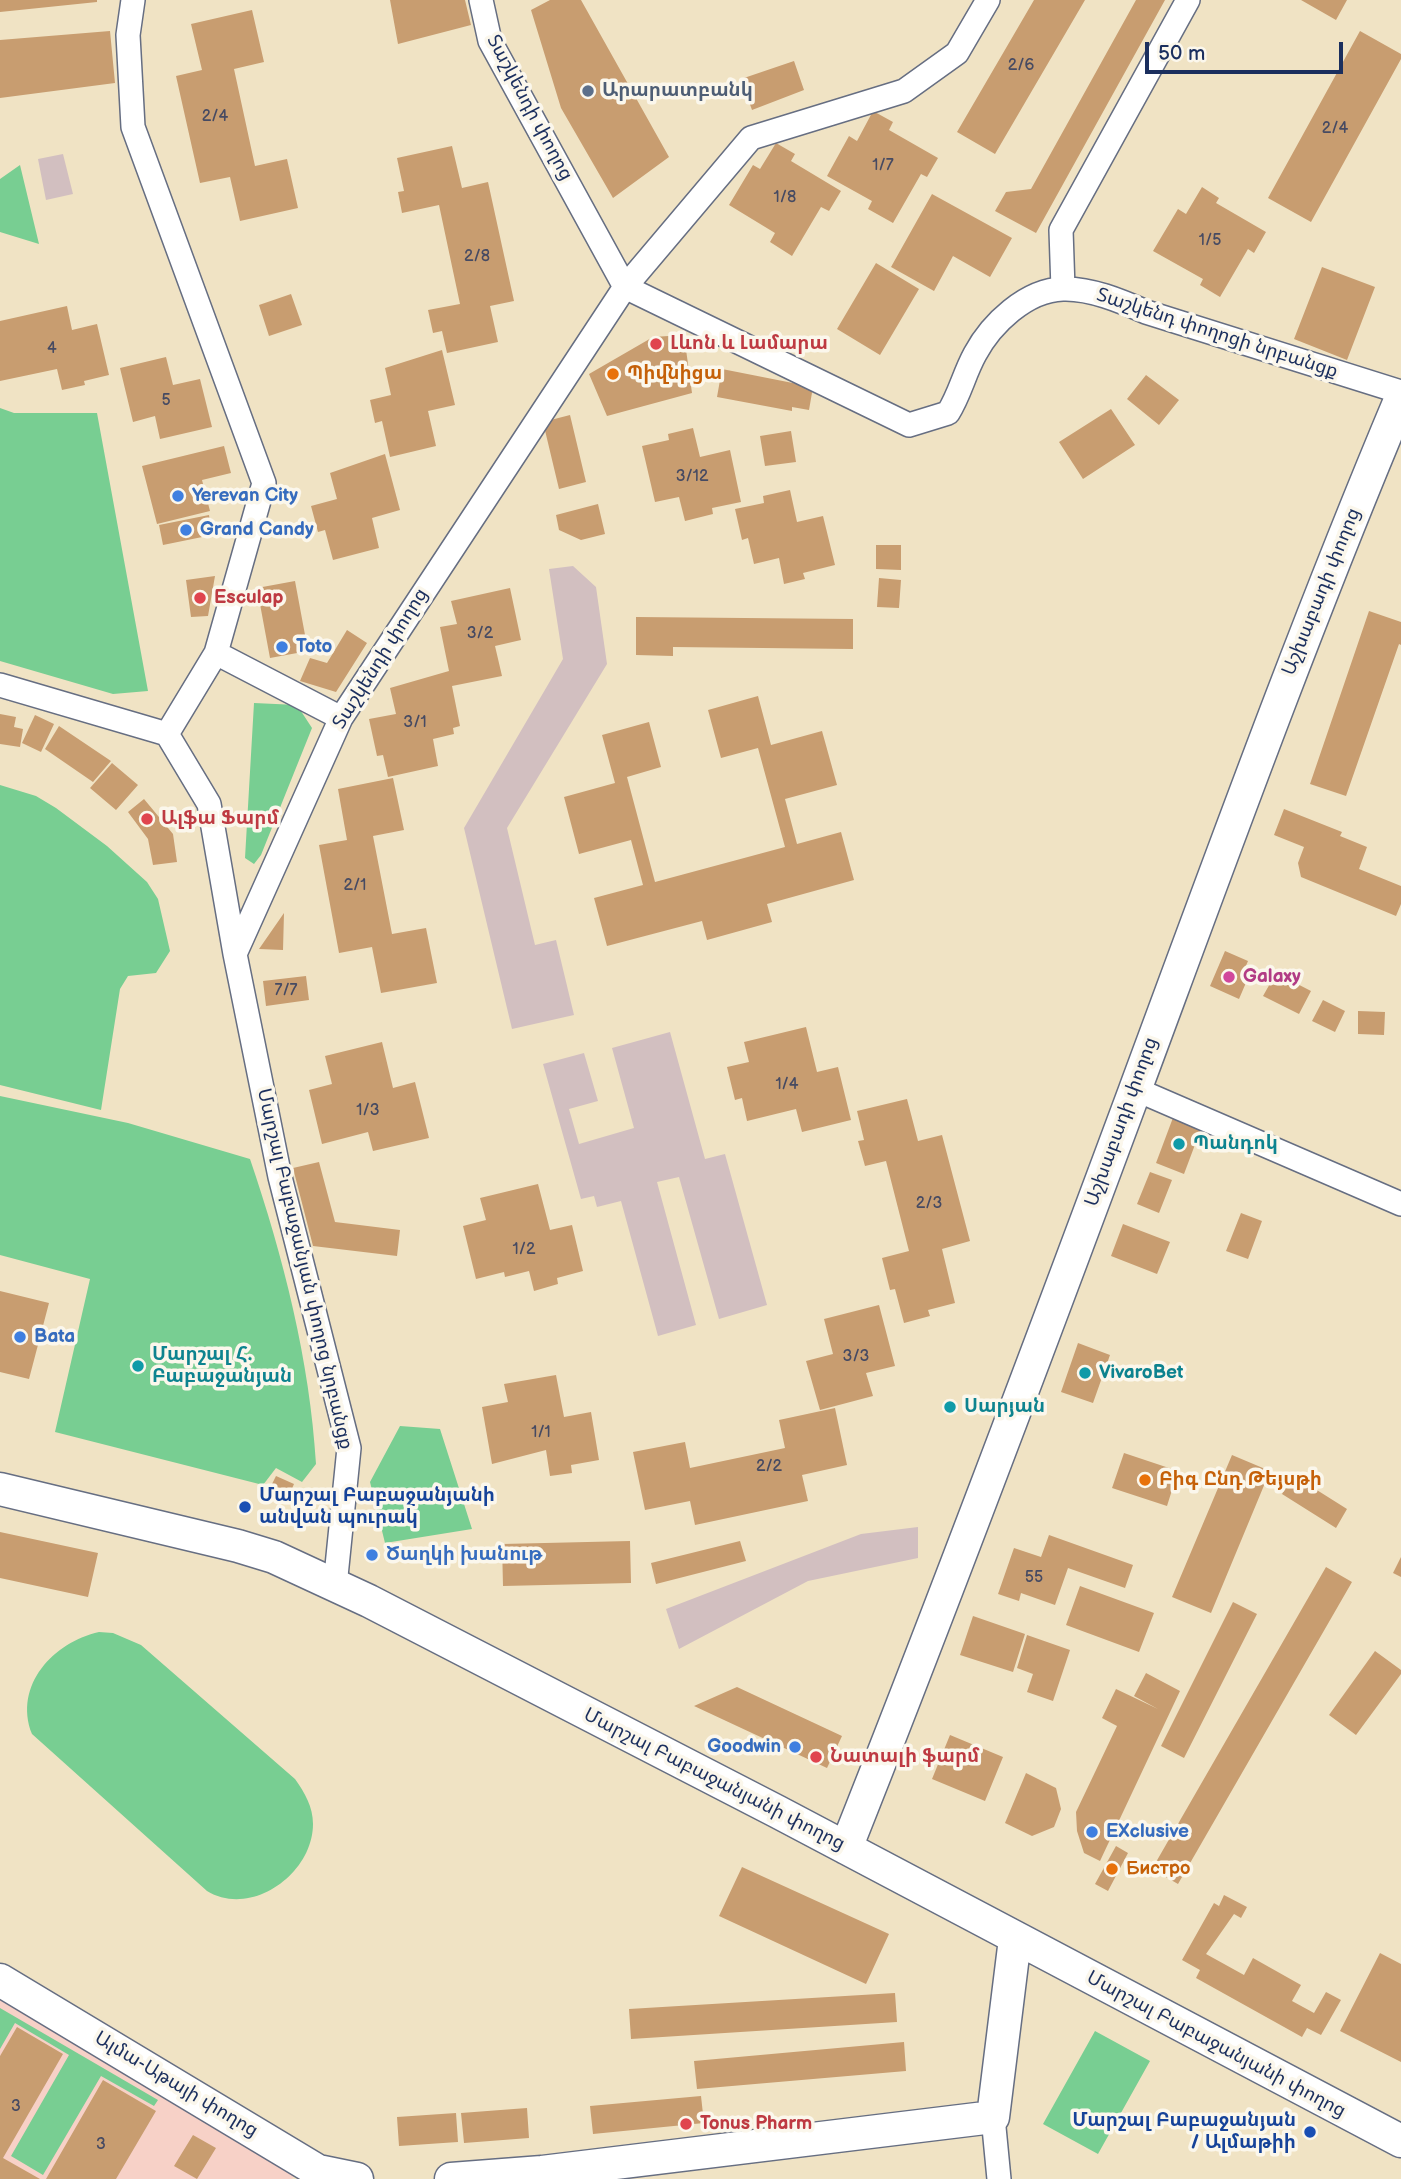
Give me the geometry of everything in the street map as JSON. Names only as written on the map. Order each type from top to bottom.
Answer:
[{"type":"street","points":[[134,0],[128,35],[133,127],[264,483],[216,653],[167,734]]},
{"type":"street","name":"Տաշկենդի փողոց","points":[[481,0],[490,41],[625,287]]},
{"type":"street","name":"Տաշկենդի փողոց","points":[[235,954],[341,718],[625,287],[751,138],[904,90],[957,52],[988,0]]},
{"type":"street","points":[[1063,289],[1060,230],[1188,0]]},
{"type":"street","name":"Տաշկենդ փողոցի նրբանցք","points":[[625,287],[909,425],[948,413],[960,394],[975,355],[996,324],[1021,304],[1043,293],[1063,289],[1119,301],[1146,312],[1401,391]]},
{"type":"street","name":"Աշխաբադի փողոց","points":[[846,1849],[1135,1089],[1258,753],[1335,554],[1401,398]]},
{"type":"street","points":[[216,653],[341,718]]},
{"type":"street","points":[[0,685],[167,734],[209,804],[235,954]]},
{"type":"street","name":"Մարշալ Բաբաջանյան փողոց նրբանցք","points":[[235,954],[280,1177],[349,1448],[335,1586]]},
{"type":"street","points":[[1135,1089],[1401,1203]]},
{"type":"street","name":"Մարշալ Բաբաջանյանի փողոց","points":[[0,1489],[274,1557],[846,1849],[1401,2141]]},
{"type":"street","points":[[999,2179],[993,2118],[1015,1939]]},
{"type":"street","name":"Ալմա-Աթայի փողոց","points":[[0,1980],[317,2175],[356,2179]]},
{"type":"street","points":[[451,2179],[542,2172],[993,2118]]},
{"type":"shaded area","points":[[63,154],[73,194],[46,200],[38,159]]},
{"type":"shaded area","points":[[573,566],[596,587],[607,664],[507,828],[535,945],[556,940],[574,1015],[512,1029],[464,828],[563,659],[549,569]]},
{"type":"shaded area","points":[[670,1032],[705,1159],[725,1154],[767,1305],[719,1319],[679,1177],[657,1182],[696,1325],[658,1336],[621,1201],[597,1207],[594,1196],[581,1199],[543,1064],[584,1053],[598,1101],[569,1109],[579,1144],[634,1128],[612,1048]]},
{"type":"shaded area","points":[[918,1527],[918,1558],[808,1581],[679,1649],[666,1609],[861,1534]]},
{"type":"shaded area","points":[[0,1999],[295,2175],[292,2179],[0,2179]]},
{"type":"green space","points":[[20,165],[39,244],[0,232],[0,179]]},
{"type":"green space","points":[[0,408],[14,413],[97,413],[148,691],[113,694],[0,661]]},
{"type":"green space","points":[[254,703],[297,705],[312,728],[261,855],[254,864],[245,858]]},
{"type":"green space","points":[[0,785],[36,796],[56,808],[107,846],[147,882],[158,899],[170,951],[156,973],[128,976],[120,989],[101,1110],[0,1085]]},
{"type":"green space","points":[[0,1096],[128,1123],[250,1159],[284,1271],[308,1387],[316,1464],[302,1482],[276,1468],[263,1485],[55,1432],[90,1279],[0,1255]]},
{"type":"green space","points":[[400,1426],[440,1429],[472,1529],[385,1543],[370,1482]]},
{"type":"green space","points":[[99,1632],[113,1633],[141,1645],[295,1779],[312,1812],[310,1842],[303,1859],[291,1874],[276,1886],[260,1895],[242,1899],[224,1898],[207,1891],[32,1734],[28,1699],[42,1668],[67,1645]]},
{"type":"green space","points":[[0,2008],[158,2100],[154,2106],[101,2076],[43,2175],[11,2156],[69,2055],[15,2023],[0,2049]]},
{"type":"green space","points":[[1095,2031],[1150,2061],[1098,2154],[1043,2124]]},
{"type":"building","points":[[0,0],[97,0],[97,2],[0,12]]},
{"type":"building","points":[[390,0],[465,0],[471,25],[398,44]]},
{"type":"building","points":[[550,0],[581,0],[669,157],[613,198],[561,108],[531,10]]},
{"type":"building","points":[[1034,0],[1085,0],[995,154],[957,132]]},
{"type":"building","points":[[1136,0],[1165,0],[1036,233],[995,211],[1006,192],[1031,189]]},
{"type":"building","points":[[1301,0],[1347,0],[1336,20]]},
{"type":"building","points":[[252,10],[264,62],[234,69],[255,166],[287,159],[298,208],[240,221],[230,177],[200,183],[176,76],[202,70],[191,24]]},
{"type":"building","points":[[110,31],[115,83],[0,98],[0,40]]},
{"type":"building","points":[[1360,31],[1401,54],[1401,59],[1311,222],[1268,198]]},
{"type":"building","points":[[794,61],[804,90],[752,110],[741,79]]},
{"type":"building","points":[[873,111],[893,122],[889,130],[938,158],[927,177],[921,174],[893,223],[868,209],[872,201],[827,176],[849,136],[857,141]]},
{"type":"building","points":[[776,143],[795,154],[791,161],[841,191],[829,211],[821,207],[792,256],[770,242],[775,233],[729,205],[753,165],[760,169]]},
{"type":"building","points":[[452,146],[462,188],[488,182],[514,301],[490,306],[498,342],[447,353],[442,331],[433,333],[428,310],[460,304],[439,205],[402,213],[398,192],[404,191],[397,158]]},
{"type":"building","points":[[1202,187],[1219,198],[1216,203],[1266,232],[1254,253],[1248,249],[1220,297],[1200,285],[1203,279],[1153,251],[1178,209],[1186,214]]},
{"type":"building","points":[[932,194],[1012,238],[990,277],[953,256],[934,291],[891,267]]},
{"type":"building","points":[[876,263],[919,289],[880,355],[837,329]]},
{"type":"building","points":[[1322,267],[1375,287],[1347,360],[1294,339]]},
{"type":"building","points":[[291,294],[302,325],[269,336],[259,305]]},
{"type":"building","points":[[67,306],[72,330],[97,324],[109,375],[84,381],[85,385],[62,390],[57,369],[0,381],[0,321]]},
{"type":"building","points":[[684,335],[692,393],[607,416],[589,374],[653,337]]},
{"type":"building","points":[[442,350],[455,405],[428,411],[436,446],[390,457],[382,421],[375,423],[370,400],[391,395],[385,368]]},
{"type":"building","points":[[166,357],[173,385],[200,379],[212,427],[160,439],[155,416],[133,422],[120,368]]},
{"type":"building","points":[[722,369],[813,387],[809,410],[792,407],[792,411],[717,397]]},
{"type":"building","points":[[1146,375],[1179,400],[1159,425],[1127,399]]},
{"type":"building","points":[[1111,409],[1135,445],[1083,479],[1059,442]]},
{"type":"building","points":[[570,415],[586,482],[559,489],[543,422]]},
{"type":"building","points":[[693,428],[700,457],[730,450],[741,502],[712,508],[713,514],[685,521],[679,497],[655,502],[642,446],[669,440],[668,434]]},
{"type":"building","points":[[791,431],[796,462],[765,466],[760,436]]},
{"type":"building","name":"Yerevan City","points":[[224,446],[231,473],[202,480],[210,511],[157,524],[142,466]]},
{"type":"building","points":[[385,454],[400,510],[372,518],[379,548],[333,560],[325,530],[318,532],[311,506],[337,499],[330,473]]},
{"type":"building","points":[[790,490],[797,522],[823,516],[835,565],[803,573],[805,579],[784,584],[779,558],[754,564],[748,538],[742,540],[735,509],[764,503],[763,496]]},
{"type":"building","points":[[598,504],[605,534],[581,540],[559,530],[556,515]]},
{"type":"building","name":"Grand Candy","points":[[209,515],[212,535],[163,545],[159,525]]},
{"type":"building","points":[[876,545],[901,545],[901,570],[876,569]]},
{"type":"building","name":"Esculap","points":[[215,576],[208,616],[191,617],[186,580]]},
{"type":"building","points":[[879,578],[901,580],[899,608],[877,607]]},
{"type":"building","points":[[295,581],[308,651],[270,658],[257,588]]},
{"type":"building","points":[[510,588],[521,640],[495,646],[502,676],[452,686],[460,726],[453,728],[454,734],[433,739],[438,766],[388,777],[383,755],[377,756],[369,719],[396,714],[390,688],[449,671],[440,627],[457,624],[451,601]]},
{"type":"building","points":[[1369,611],[1401,622],[1401,645],[1399,644],[1346,796],[1310,784]]},
{"type":"building","points":[[636,617],[853,619],[853,649],[673,647],[673,656],[636,655]]},
{"type":"building","points":[[347,630],[367,643],[336,692],[300,681],[310,658],[327,663]]},
{"type":"building","points":[[758,696],[771,745],[822,731],[837,785],[785,799],[797,844],[841,832],[854,880],[767,904],[772,922],[707,940],[702,921],[607,946],[594,898],[643,885],[631,840],[579,854],[564,797],[615,783],[602,735],[649,722],[661,767],[627,777],[655,882],[785,847],[758,748],[721,758],[708,710]]},
{"type":"building","points":[[0,714],[16,717],[14,727],[23,729],[20,747],[0,744]]},
{"type":"building","points":[[35,715],[54,724],[41,752],[22,743]]},
{"type":"building","points":[[59,726],[111,761],[93,782],[45,749]]},
{"type":"building","points":[[112,763],[138,785],[116,810],[90,788]]},
{"type":"building","points":[[393,778],[404,830],[373,836],[392,934],[426,928],[437,983],[381,993],[372,947],[339,953],[319,845],[347,840],[338,789]]},
{"type":"building","points":[[144,799],[173,834],[177,862],[153,865],[148,839],[128,812]]},
{"type":"building","points":[[1284,809],[1342,832],[1340,836],[1367,847],[1359,869],[1401,886],[1401,904],[1396,916],[1301,877],[1298,863],[1304,847],[1274,835]]},
{"type":"building","points":[[284,913],[283,950],[259,949]]},
{"type":"building","name":"Galaxy","points":[[1225,951],[1248,961],[1242,975],[1248,978],[1239,999],[1210,986]]},
{"type":"building","points":[[1276,973],[1311,991],[1299,1014],[1263,996]]},
{"type":"building","points":[[306,976],[309,1000],[266,1006],[263,981]]},
{"type":"building","points":[[1323,1000],[1345,1011],[1335,1032],[1312,1021]]},
{"type":"building","points":[[1358,1011],[1385,1012],[1384,1035],[1358,1034]]},
{"type":"building","points":[[806,1027],[817,1072],[838,1067],[851,1120],[802,1132],[796,1109],[747,1121],[742,1098],[735,1100],[727,1067],[749,1062],[744,1042]]},
{"type":"building","points":[[382,1042],[393,1088],[415,1082],[429,1138],[373,1151],[368,1132],[322,1144],[309,1090],[332,1084],[325,1056]]},
{"type":"building","points":[[907,1099],[918,1141],[942,1135],[970,1241],[942,1249],[955,1303],[928,1310],[930,1316],[904,1323],[895,1289],[890,1290],[882,1258],[909,1251],[886,1161],[865,1166],[858,1141],[864,1140],[857,1111]]},
{"type":"building","name":"Պանդոկ","points":[[1174,1115],[1202,1126],[1184,1174],[1156,1163]]},
{"type":"building","points":[[319,1162],[335,1222],[400,1230],[397,1256],[313,1246],[293,1168]]},
{"type":"building","points":[[1150,1172],[1172,1180],[1159,1213],[1137,1204]]},
{"type":"building","points":[[538,1184],[550,1230],[572,1225],[583,1271],[557,1278],[558,1284],[534,1291],[529,1271],[505,1277],[504,1272],[476,1279],[463,1226],[486,1220],[480,1198]]},
{"type":"building","points":[[1241,1213],[1262,1221],[1248,1259],[1226,1251]]},
{"type":"building","points":[[1123,1224],[1170,1242],[1157,1274],[1111,1256]]},
{"type":"building","name":"Bata","points":[[0,1291],[49,1303],[29,1379],[0,1372]]},
{"type":"building","points":[[879,1305],[895,1366],[866,1373],[873,1396],[820,1410],[806,1361],[833,1354],[824,1319]]},
{"type":"building","name":"VivaroBet","points":[[1078,1343],[1110,1355],[1093,1403],[1061,1392]]},
{"type":"building","points":[[556,1375],[564,1417],[591,1412],[599,1460],[571,1465],[572,1473],[550,1476],[546,1450],[492,1464],[482,1407],[508,1402],[504,1384]]},
{"type":"building","points":[[835,1408],[847,1465],[802,1475],[808,1501],[695,1525],[690,1501],[645,1510],[633,1452],[685,1442],[690,1468],[785,1448],[779,1420]]},
{"type":"building","name":"Բիգ Ընդ Թեյսթի","points":[[1124,1453],[1178,1471],[1167,1506],[1112,1488]]},
{"type":"building","points":[[1232,1455],[1270,1471],[1211,1613],[1172,1597]]},
{"type":"building","points":[[1293,1475],[1347,1509],[1336,1528],[1282,1494]]},
{"type":"building","points":[[276,1476],[294,1484],[287,1500],[268,1492]]},
{"type":"building","points":[[0,1532],[98,1553],[88,1597],[0,1578]]},
{"type":"building","points":[[1049,1535],[1133,1565],[1125,1588],[1068,1568],[1055,1605],[1021,1593],[1019,1601],[998,1594],[1014,1548],[1041,1557]]},
{"type":"building","points":[[630,1541],[631,1583],[503,1586],[502,1544]]},
{"type":"building","points":[[740,1541],[746,1561],[656,1584],[651,1563]]},
{"type":"building","points":[[1401,1557],[1401,1577],[1393,1573]]},
{"type":"building","points":[[1326,1567],[1352,1582],[1178,1884],[1152,1869]]},
{"type":"building","points":[[1080,1586],[1154,1613],[1139,1652],[1066,1625]]},
{"type":"building","points":[[1233,1602],[1257,1614],[1184,1758],[1161,1746]]},
{"type":"building","points":[[973,1616],[1025,1634],[1013,1672],[960,1655]]},
{"type":"building","points":[[1027,1635],[1070,1650],[1053,1701],[1027,1692],[1033,1674],[1017,1668]]},
{"type":"building","points":[[1375,1651],[1401,1670],[1401,1674],[1356,1735],[1329,1715]]},
{"type":"building","points":[[1146,1673],[1180,1691],[1100,1861],[1084,1853],[1077,1831],[1076,1812],[1117,1726],[1102,1718],[1116,1689],[1158,1709],[1134,1696]]},
{"type":"building","points":[[737,1687],[842,1736],[827,1768],[694,1706]]},
{"type":"building","points":[[950,1735],[1003,1757],[985,1801],[932,1779]]},
{"type":"building","points":[[1026,1773],[1056,1788],[1061,1809],[1054,1827],[1032,1836],[1005,1823]]},
{"type":"building","name":"Бистро","points":[[1116,1846],[1128,1853],[1108,1891],[1095,1884]]},
{"type":"building","points":[[742,1867],[889,1934],[866,1984],[719,1916]]},
{"type":"building","points":[[1224,1895],[1247,1907],[1241,1918],[1234,1914],[1206,1954],[1244,1975],[1253,1958],[1301,1985],[1292,2001],[1314,2013],[1326,1992],[1341,2000],[1321,2035],[1307,2028],[1302,2037],[1196,1978],[1200,1970],[1182,1960],[1214,1903],[1219,1906]]},
{"type":"building","points":[[1380,1953],[1401,1964],[1401,2062],[1340,2031]]},
{"type":"building","points":[[895,1993],[897,2022],[631,2039],[629,2009]]},
{"type":"building","points":[[17,2027],[63,2054],[3,2158],[40,2179],[0,2179],[0,2056]]},
{"type":"building","points":[[904,2042],[906,2071],[697,2089],[694,2061]]},
{"type":"building","points":[[103,2080],[156,2111],[116,2179],[46,2179]]},
{"type":"building","points":[[701,2096],[704,2123],[593,2134],[590,2106]]},
{"type":"building","points":[[527,2108],[529,2138],[464,2143],[461,2113]]},
{"type":"building","points":[[456,2113],[458,2142],[399,2146],[397,2117]]},
{"type":"building","points":[[193,2135],[216,2148],[197,2179],[174,2166]]},
{"type":"place","name":"Արարատբանկ","points":[[588,91]]},
{"type":"place","name":"Լևոն և Լամարա","points":[[656,344]]},
{"type":"place","name":"Պիվնիցա","points":[[613,374]]},
{"type":"place","name":"Yerevan City","points":[[178,496]]},
{"type":"place","name":"Grand Candy","points":[[186,530]]},
{"type":"place","name":"Esculap","points":[[200,598]]},
{"type":"place","name":"Toto","points":[[282,647]]},
{"type":"place","name":"Ալֆա Ֆարմ","points":[[147,819]]},
{"type":"place","name":"Galaxy","points":[[1229,977]]},
{"type":"place","name":"Պանդոկ","points":[[1179,1144]]},
{"type":"place","name":"Bata","points":[[20,1337]]},
{"type":"place","name":"Մարշալ Հ. Բաբաջանյան","points":[[138,1366]]},
{"type":"place","name":"VivaroBet","points":[[1085,1373]]},
{"type":"place","name":"Սարյան","points":[[950,1407]]},
{"type":"place","name":"Բիգ Ընդ Թեյսթի","points":[[1145,1480]]},
{"type":"place","name":"Մարշալ Բաբաջանյանի անվան պուրակ","points":[[245,1507]]},
{"type":"place","name":"Ծաղկի խանութ","points":[[372,1555]]},
{"type":"place","name":"Goodwin","points":[[795,1747]]},
{"type":"place","name":"Նատալի ֆարմ","points":[[816,1757]]},
{"type":"place","name":"EXclusive","points":[[1092,1832]]},
{"type":"place","name":"Бистро","points":[[1112,1869]]},
{"type":"place","name":"Tonus Pharm","points":[[686,2124]]},
{"type":"place","name":"Մարշալ Բաբաջանյան / Ալմաթիի","points":[[1310,2132]]}]
